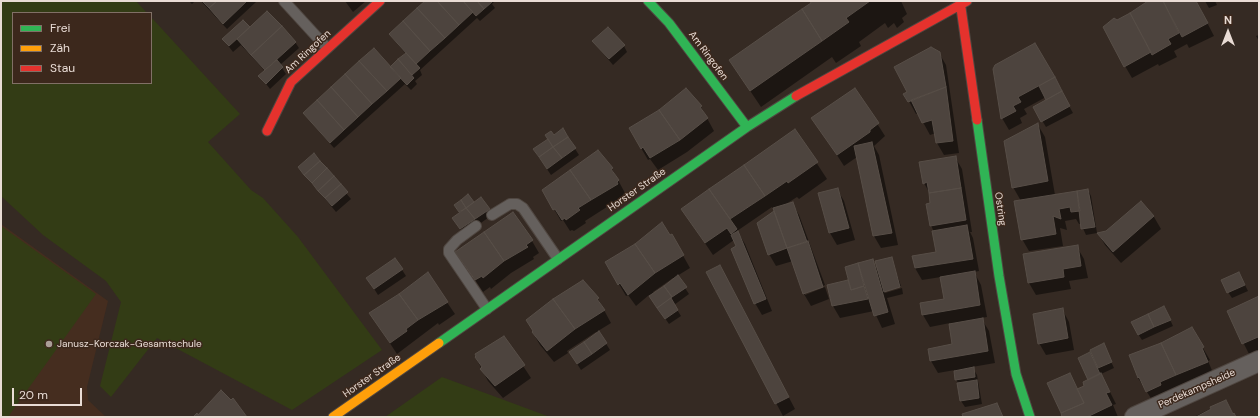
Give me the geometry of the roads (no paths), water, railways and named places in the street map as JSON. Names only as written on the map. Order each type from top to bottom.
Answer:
[{"type":"street","name":"Am Ringofen","points":[[267,131],[291,82],[380,1]]},
{"type":"street","name":"Am Ringofen","points":[[648,1],[669,23],[747,127]]},
{"type":"street","name":"Horster Straße","points":[[333,417],[747,127],[814,85],[962,2]]},
{"type":"street","name":"Ostring","points":[[962,2],[999,276],[1016,374],[1030,417]]},
{"type":"street","name":"Perdekampsheide","points":[[1135,417],[1259,361]]},
{"type":"lane","points":[[284,1],[327,48]]},
{"type":"lane","points":[[492,216],[510,204],[517,204],[523,208],[558,259]]},
{"type":"lane","points":[[476,226],[449,248],[449,253],[487,309]]},
{"type":"place","name":"Janusz-Korczak-Gesamtschule","points":[[49,344]]}]
